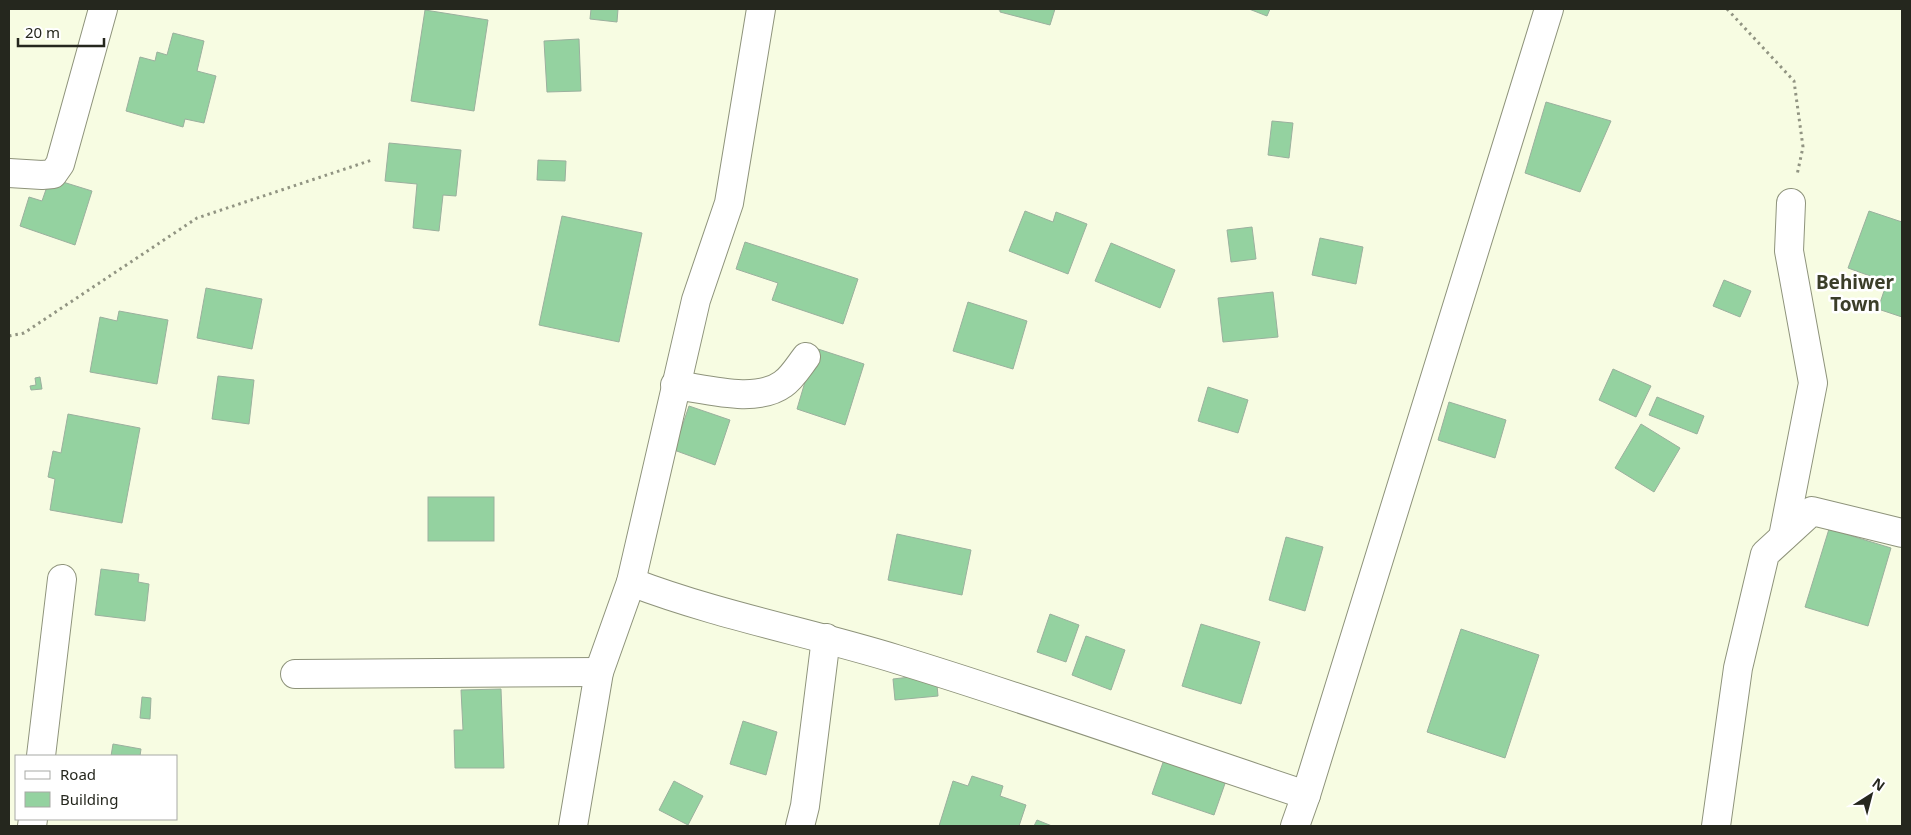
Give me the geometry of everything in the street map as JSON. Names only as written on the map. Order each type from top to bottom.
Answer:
[{"type":"street","points":[[9,173],[42,176],[53,174],[60,164],[103,9]]},
{"type":"street","points":[[573,826],[599,672],[631,582],[696,300],[729,203],[761,9]]},
{"type":"street","points":[[1295,826],[1549,9]]},
{"type":"street","points":[[1783,537],[1813,383],[1789,251],[1790,202]]},
{"type":"street","points":[[676,385],[746,395],[767,392],[784,384],[806,357]]},
{"type":"street","points":[[1716,826],[1738,668],[1765,554],[1812,511],[1902,534]]},
{"type":"street","points":[[41,755],[62,579]]},
{"type":"street","points":[[631,582],[704,607],[826,638],[906,662],[1306,795]]},
{"type":"street","points":[[800,826],[805,806],[826,638]]},
{"type":"street","points":[[295,674],[599,672]]},
{"type":"path","points":[[1726,9],[1794,81],[1803,147],[1790,202]]},
{"type":"path","points":[[9,336],[24,334],[197,218],[372,160]]},
{"type":"building","points":[[591,9],[618,9],[617,22],[590,19]]},
{"type":"building","points":[[996,9],[1055,9],[1050,25],[1000,12],[1000,10]]},
{"type":"building","points":[[1249,9],[1270,9],[1267,16]]},
{"type":"building","points":[[425,10],[488,20],[474,111],[411,101]]},
{"type":"building","points":[[173,33],[204,41],[197,71],[216,76],[204,123],[185,119],[183,127],[126,111],[140,57],[155,61],[157,52],[167,55]]},
{"type":"building","points":[[579,39],[581,91],[547,92],[544,41]]},
{"type":"building","points":[[1546,102],[1611,121],[1580,192],[1525,173]]},
{"type":"building","points":[[1272,121],[1293,123],[1289,158],[1268,155]]},
{"type":"building","points":[[389,143],[461,150],[456,196],[443,195],[439,231],[413,228],[417,184],[385,181]]},
{"type":"building","points":[[538,160],[566,161],[565,181],[537,180]]},
{"type":"building","points":[[50,178],[92,191],[75,245],[20,226],[29,197],[42,201]]},
{"type":"building","points":[[1025,211],[1053,222],[1056,212],[1087,224],[1068,274],[1009,251]]},
{"type":"building","points":[[1869,211],[1902,222],[1902,317],[1878,309],[1887,282],[1848,268]]},
{"type":"building","points":[[562,216],[642,233],[619,342],[539,325]]},
{"type":"building","points":[[1252,227],[1256,259],[1231,262],[1227,230]]},
{"type":"building","points":[[1320,238],[1363,247],[1356,284],[1312,275]]},
{"type":"building","points":[[745,242],[858,279],[843,324],[772,300],[778,283],[736,269]]},
{"type":"building","points":[[1111,243],[1175,270],[1160,308],[1095,281]]},
{"type":"building","points":[[1724,280],[1751,291],[1740,317],[1713,306]]},
{"type":"building","points":[[206,288],[262,299],[252,349],[197,338]]},
{"type":"building","points":[[1273,292],[1278,337],[1223,342],[1218,298]]},
{"type":"building","points":[[968,302],[1027,321],[1013,369],[953,351]]},
{"type":"building","points":[[119,311],[168,320],[157,384],[90,372],[100,317],[117,321]]},
{"type":"building","points":[[815,348],[864,364],[845,425],[797,409]]},
{"type":"building","points":[[1613,369],[1651,386],[1636,417],[1599,400]]},
{"type":"building","points":[[218,376],[254,380],[249,424],[212,419]]},
{"type":"building","points":[[40,377],[42,389],[31,390],[30,386],[36,385],[35,378]]},
{"type":"building","points":[[1208,387],[1248,400],[1238,433],[1198,421]]},
{"type":"building","points":[[1657,397],[1704,416],[1697,434],[1649,415]]},
{"type":"building","points":[[1449,402],[1506,420],[1495,458],[1438,440]]},
{"type":"building","points":[[689,406],[730,420],[715,465],[674,450]]},
{"type":"building","points":[[68,414],[140,428],[122,523],[50,510],[55,479],[48,477],[53,451],[61,453]]},
{"type":"building","points":[[1641,424],[1680,448],[1654,492],[1615,468]]},
{"type":"building","points":[[428,497],[494,497],[494,541],[428,541]]},
{"type":"building","points":[[1829,529],[1891,548],[1868,626],[1805,607]]},
{"type":"building","points":[[897,534],[971,550],[962,595],[888,580]]},
{"type":"building","points":[[1286,537],[1323,547],[1305,611],[1269,600]]},
{"type":"building","points":[[101,569],[139,574],[138,582],[149,584],[145,621],[95,615]]},
{"type":"building","points":[[1050,614],[1079,625],[1066,662],[1037,652]]},
{"type":"building","points":[[1201,624],[1260,642],[1241,704],[1182,686]]},
{"type":"building","points":[[1461,629],[1539,655],[1505,758],[1427,732]]},
{"type":"building","points":[[1086,636],[1125,650],[1111,690],[1072,675]]},
{"type":"building","points":[[936,674],[938,696],[895,700],[893,679]]},
{"type":"building","points":[[501,689],[504,768],[455,768],[454,730],[463,730],[461,690]]},
{"type":"building","points":[[142,697],[151,698],[150,719],[140,718]]},
{"type":"building","points":[[743,721],[777,732],[766,775],[730,764]]},
{"type":"building","points":[[113,744],[141,749],[140,755],[111,755]]},
{"type":"building","points":[[1167,751],[1229,772],[1214,815],[1152,794]]},
{"type":"building","points":[[972,776],[1003,786],[1000,796],[1026,805],[1019,826],[939,826],[953,781],[968,786]]},
{"type":"building","points":[[674,781],[703,796],[688,825],[659,810]]},
{"type":"building","points":[[1037,820],[1052,826],[1034,826]]},
{"type":"district","name":"Behiwer Town","points":[[1855,293]]}]
